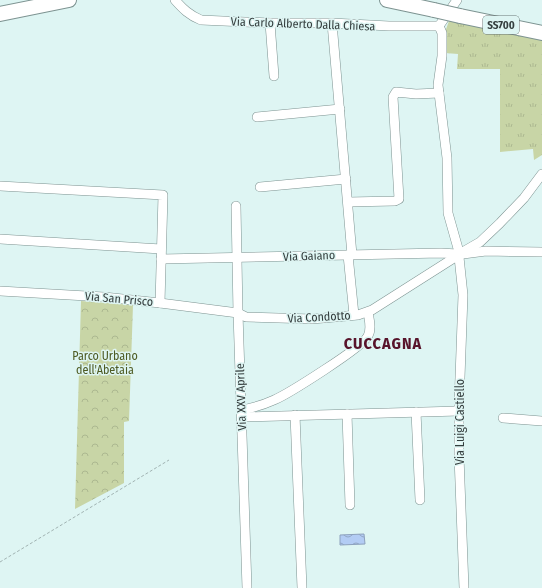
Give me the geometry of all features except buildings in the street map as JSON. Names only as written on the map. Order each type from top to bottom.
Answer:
[{"type":"highway","points":[[4,13],[68,0]]},
{"type":"highway","name":"SS700","points":[[387,0],[542,33]]},
{"type":"street","name":"Via Carlo Alberto Dalla Chiesa","points":[[175,0],[185,11],[201,20],[270,23],[439,26]]},
{"type":"street","points":[[439,26],[457,0]]},
{"type":"street","points":[[270,23],[274,76]]},
{"type":"street","points":[[332,23],[348,202],[354,315]]},
{"type":"street","name":"Via Luigi Castiello","points":[[439,26],[442,33],[442,56],[438,86],[447,158],[448,213],[459,254],[463,295],[460,456],[464,588]]},
{"type":"street","points":[[348,202],[395,201],[399,199],[393,97],[396,92],[416,94],[439,93]]},
{"type":"street","points":[[257,117],[340,109]]},
{"type":"street","name":"Via Condotto","points":[[238,313],[246,317],[312,319],[354,315],[368,312],[398,295],[459,254],[480,242],[538,186],[542,174]]},
{"type":"street","points":[[260,187],[346,179]]},
{"type":"street","points":[[0,186],[163,195],[160,302]]},
{"type":"street","name":"Via XXV Aprile","points":[[236,206],[247,588]]},
{"type":"street","points":[[0,239],[161,248]]},
{"type":"street","points":[[459,254],[486,251],[542,252]]},
{"type":"street","name":"Via Gaiano","points":[[161,259],[442,252],[459,254]]},
{"type":"street","name":"Via San Prisco","points":[[0,291],[160,302],[238,313]]},
{"type":"street","points":[[241,413],[275,400],[354,350],[368,336],[370,331],[368,312]]},
{"type":"street","points":[[241,413],[295,415],[460,411]]},
{"type":"street","points":[[416,412],[420,500]]},
{"type":"street","points":[[347,414],[350,505]]},
{"type":"street","points":[[295,415],[302,588]]},
{"type":"street","points":[[503,418],[542,421]]},
{"type":"path","points":[[0,562],[169,460]]},
{"type":"green space","points":[[449,21],[542,39],[542,155],[534,160],[533,149],[500,152],[500,69],[457,69],[458,54],[445,53],[445,32]]},
{"type":"green space","name":"Parco Urbano dell'Abetaia","points":[[81,301],[133,305],[129,421],[124,422],[124,483],[75,509]]},
{"type":"water","points":[[364,534],[365,544],[340,545],[340,535]]},
{"type":"district","name":"CUCCAGNA","points":[[383,343]]}]
